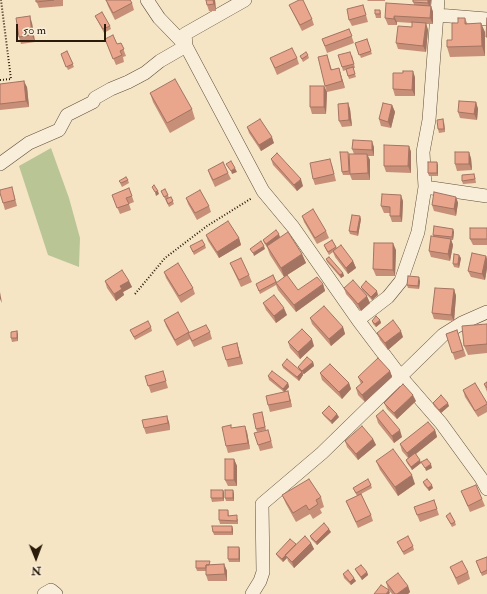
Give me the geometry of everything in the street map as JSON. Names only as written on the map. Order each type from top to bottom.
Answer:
[{"type":"street","points":[[147,0],[159,18],[186,46],[263,191],[293,227],[358,320],[401,376],[440,423],[481,478],[487,490]]},
{"type":"street","points":[[186,46],[186,34],[245,0]]},
{"type":"street","points":[[358,320],[388,297],[401,281],[418,232],[425,187],[423,152],[429,120],[438,0]]},
{"type":"street","points":[[437,15],[487,18]]},
{"type":"street","points":[[0,164],[29,143],[59,130],[67,115],[93,102],[95,98],[111,89],[145,73],[160,61],[186,46]]},
{"type":"street","points":[[425,187],[487,196]]},
{"type":"street","points":[[252,594],[260,581],[263,572],[262,504],[322,454],[443,335],[462,323],[487,312]]},
{"type":"street","points":[[44,594],[51,590],[56,594]]},
{"type":"path","points":[[0,80],[11,79],[2,0]]},
{"type":"path","points":[[135,294],[165,258],[207,226],[263,191]]},
{"type":"green space","points":[[51,148],[69,198],[80,238],[79,267],[48,255],[19,166]]},
{"type":"building","points":[[36,0],[54,0],[36,2]]},
{"type":"building","points":[[106,0],[130,0],[132,3],[113,13]]},
{"type":"building","points":[[206,0],[213,0],[214,4],[207,5]]},
{"type":"building","points":[[299,0],[303,0],[312,19],[300,25],[289,5]]},
{"type":"building","points":[[413,0],[428,0],[428,3],[413,2]]},
{"type":"building","points":[[386,3],[431,6],[430,18],[394,16],[394,19],[385,18]]},
{"type":"building","points":[[363,5],[366,15],[349,20],[347,9]]},
{"type":"building","points":[[375,10],[380,10],[380,14],[375,14]]},
{"type":"building","points":[[102,12],[110,26],[103,29],[95,16]]},
{"type":"building","points":[[30,16],[32,35],[19,37],[16,18]]},
{"type":"building","points":[[458,18],[465,18],[465,24],[481,23],[482,46],[447,47],[447,40],[452,40],[452,23],[458,23]]},
{"type":"building","points":[[412,22],[426,23],[423,46],[396,43],[398,26],[412,27]]},
{"type":"building","points":[[349,29],[352,36],[325,46],[322,39]]},
{"type":"building","points":[[113,35],[117,44],[121,43],[124,49],[120,51],[122,55],[113,59],[105,39]]},
{"type":"building","points":[[367,39],[371,51],[359,55],[355,43]]},
{"type":"building","points":[[292,48],[297,58],[275,68],[270,58]]},
{"type":"building","points":[[67,51],[73,64],[66,67],[61,54]]},
{"type":"building","points":[[306,52],[308,55],[302,59],[300,56]]},
{"type":"building","points":[[350,52],[354,64],[342,67],[338,55]]},
{"type":"building","points":[[327,55],[331,70],[339,68],[342,81],[325,86],[318,57]]},
{"type":"building","points":[[353,67],[355,74],[348,76],[346,69]]},
{"type":"building","points":[[403,71],[413,71],[412,90],[393,89],[393,73],[403,73]]},
{"type":"building","points":[[175,79],[192,109],[167,123],[150,93]]},
{"type":"building","points":[[24,81],[26,101],[0,104],[0,84]]},
{"type":"building","points":[[310,86],[324,86],[324,107],[310,107]]},
{"type":"building","points":[[459,101],[476,102],[474,114],[458,112]]},
{"type":"building","points":[[348,103],[349,120],[339,121],[338,104]]},
{"type":"building","points":[[383,103],[392,105],[388,122],[379,119]]},
{"type":"building","points":[[260,119],[272,137],[259,145],[247,127]]},
{"type":"building","points":[[443,119],[444,129],[438,129],[437,120]]},
{"type":"building","points":[[353,140],[372,141],[372,150],[352,149]]},
{"type":"building","points":[[384,145],[409,146],[408,166],[384,166]]},
{"type":"building","points":[[340,152],[348,152],[349,171],[342,172]]},
{"type":"building","points":[[455,152],[469,152],[469,164],[455,164]]},
{"type":"building","points":[[277,153],[301,179],[294,185],[271,159]]},
{"type":"building","points":[[349,154],[367,154],[368,173],[350,174]]},
{"type":"building","points":[[330,159],[334,174],[313,179],[310,163]]},
{"type":"building","points":[[231,161],[235,168],[231,171],[226,164]]},
{"type":"building","points":[[223,162],[228,173],[213,180],[208,170]]},
{"type":"building","points":[[428,162],[437,162],[437,173],[428,173]]},
{"type":"building","points":[[474,174],[475,179],[462,181],[462,175]]},
{"type":"building","points":[[126,177],[128,180],[121,183],[119,181]]},
{"type":"building","points":[[154,185],[158,191],[155,192],[152,187]]},
{"type":"building","points":[[12,187],[15,200],[3,203],[0,190]]},
{"type":"building","points":[[129,188],[132,196],[126,198],[129,204],[117,208],[112,195]]},
{"type":"building","points":[[165,189],[168,195],[164,197],[161,191]]},
{"type":"building","points":[[200,190],[209,206],[195,213],[186,198]]},
{"type":"building","points":[[434,192],[456,197],[454,209],[432,205]]},
{"type":"building","points":[[382,194],[401,195],[400,216],[390,216],[390,207],[381,206]]},
{"type":"building","points":[[171,197],[173,201],[168,204],[166,199]]},
{"type":"building","points":[[313,209],[326,231],[315,238],[302,216]]},
{"type":"building","points":[[352,215],[360,216],[357,232],[349,231]]},
{"type":"building","points":[[228,221],[239,238],[217,252],[206,235]]},
{"type":"building","points":[[434,226],[453,229],[452,237],[433,235]]},
{"type":"building","points":[[470,228],[487,228],[487,239],[470,239]]},
{"type":"building","points":[[276,230],[279,234],[266,244],[263,240]]},
{"type":"building","points":[[288,232],[302,254],[281,268],[267,246]]},
{"type":"building","points":[[431,236],[451,239],[448,254],[429,251]]},
{"type":"building","points":[[202,240],[205,245],[193,252],[190,246]]},
{"type":"building","points":[[332,240],[336,247],[328,252],[324,245]]},
{"type":"building","points":[[261,241],[264,246],[253,253],[250,249]]},
{"type":"building","points":[[374,243],[393,243],[393,270],[373,269]]},
{"type":"building","points":[[341,245],[353,261],[346,268],[333,251]]},
{"type":"building","points":[[472,253],[486,256],[482,274],[468,271]]},
{"type":"building","points":[[454,254],[459,255],[458,264],[453,264]]},
{"type":"building","points":[[329,257],[343,273],[340,275],[326,259]]},
{"type":"building","points":[[241,258],[249,275],[239,280],[230,263]]},
{"type":"building","points":[[178,263],[193,288],[179,296],[164,272]]},
{"type":"building","points":[[122,270],[129,281],[120,286],[122,289],[114,294],[105,281]]},
{"type":"building","points":[[273,275],[276,282],[259,291],[256,284]]},
{"type":"building","points":[[287,275],[298,290],[317,277],[323,284],[294,305],[276,283]]},
{"type":"building","points":[[408,276],[419,277],[418,286],[407,285]]},
{"type":"building","points":[[353,280],[367,296],[358,304],[344,288]]},
{"type":"building","points":[[366,281],[377,291],[371,297],[361,287]]},
{"type":"building","points":[[435,288],[454,289],[451,315],[432,313]]},
{"type":"building","points":[[274,295],[284,308],[274,316],[263,303]]},
{"type":"building","points":[[324,306],[343,327],[329,339],[310,318]]},
{"type":"building","points":[[178,312],[189,332],[175,340],[164,320]]},
{"type":"building","points":[[376,316],[380,320],[375,324],[372,321]]},
{"type":"building","points":[[393,320],[401,331],[385,343],[377,333]]},
{"type":"building","points":[[148,321],[151,327],[134,337],[130,330]]},
{"type":"building","points":[[487,324],[487,344],[464,346],[462,326]]},
{"type":"building","points":[[206,325],[210,332],[192,341],[188,333]]},
{"type":"building","points":[[302,329],[312,339],[298,352],[288,342]]},
{"type":"building","points":[[457,330],[463,350],[452,353],[446,334]]},
{"type":"building","points":[[17,331],[17,338],[11,338],[11,332]]},
{"type":"building","points":[[237,343],[240,357],[226,360],[222,347]]},
{"type":"building","points":[[307,357],[313,362],[302,371],[298,367]]},
{"type":"building","points":[[378,358],[390,371],[362,395],[356,388],[363,382],[358,377]]},
{"type":"building","points":[[287,359],[302,372],[297,377],[282,365]]},
{"type":"building","points":[[330,364],[349,383],[339,392],[320,373]]},
{"type":"building","points":[[163,371],[166,381],[148,386],[145,376]]},
{"type":"building","points":[[272,371],[288,383],[283,389],[268,376]]},
{"type":"building","points":[[475,383],[487,404],[475,411],[463,390]]},
{"type":"building","points":[[403,384],[413,395],[394,413],[384,403]]},
{"type":"building","points":[[288,391],[290,401],[268,405],[266,396]]},
{"type":"building","points":[[441,395],[448,403],[439,410],[433,403]]},
{"type":"building","points":[[329,406],[337,414],[331,421],[322,413]]},
{"type":"building","points":[[383,410],[400,430],[392,436],[376,416]]},
{"type":"building","points":[[262,412],[265,427],[256,429],[253,414]]},
{"type":"building","points":[[167,416],[168,423],[144,428],[142,420]]},
{"type":"building","points":[[428,422],[435,430],[407,453],[400,444]]},
{"type":"building","points":[[231,425],[231,428],[245,426],[248,443],[226,446],[222,427]]},
{"type":"building","points":[[362,426],[373,439],[356,454],[345,441]]},
{"type":"building","points":[[268,430],[271,441],[258,445],[254,433]]},
{"type":"building","points":[[393,449],[412,475],[395,487],[376,461]]},
{"type":"building","points":[[415,453],[420,460],[411,467],[406,460]]},
{"type":"building","points":[[225,459],[234,459],[234,480],[225,480]]},
{"type":"building","points":[[427,459],[431,464],[425,468],[421,462]]},
{"type":"building","points":[[309,479],[321,497],[316,500],[318,504],[309,510],[306,505],[293,513],[282,495]]},
{"type":"building","points":[[368,479],[371,485],[356,493],[353,488]]},
{"type":"building","points":[[427,479],[432,485],[428,488],[423,482]]},
{"type":"building","points":[[476,485],[482,499],[468,506],[461,491]]},
{"type":"building","points":[[211,490],[223,490],[223,498],[211,498]]},
{"type":"building","points":[[225,490],[233,490],[233,498],[225,498]]},
{"type":"building","points":[[361,494],[371,515],[356,522],[346,501]]},
{"type":"building","points":[[434,500],[437,509],[417,515],[414,507]]},
{"type":"building","points":[[219,510],[228,510],[228,516],[237,515],[237,521],[219,520]]},
{"type":"building","points":[[450,513],[455,522],[451,524],[446,516]]},
{"type":"building","points":[[324,523],[329,529],[316,542],[310,536]]},
{"type":"building","points":[[212,526],[232,526],[232,532],[213,532]]},
{"type":"building","points":[[305,536],[311,543],[292,562],[285,555]]},
{"type":"building","points":[[408,536],[413,546],[403,552],[397,542]]},
{"type":"building","points":[[290,539],[296,544],[282,559],[276,554]]},
{"type":"building","points":[[228,547],[239,547],[239,559],[228,559]]},
{"type":"building","points":[[487,557],[487,570],[481,573],[476,561]]},
{"type":"building","points":[[196,561],[210,561],[209,565],[206,565],[206,568],[196,568]]},
{"type":"building","points":[[462,561],[468,572],[456,578],[450,567]]},
{"type":"building","points":[[224,564],[225,574],[206,575],[206,565]]},
{"type":"building","points":[[361,565],[367,572],[361,577],[355,569]]},
{"type":"building","points":[[348,570],[354,578],[350,582],[343,574]]},
{"type":"building","points":[[398,573],[408,586],[395,594],[386,582]]},
{"type":"building","points":[[381,585],[389,590],[386,594],[374,594]]}]
